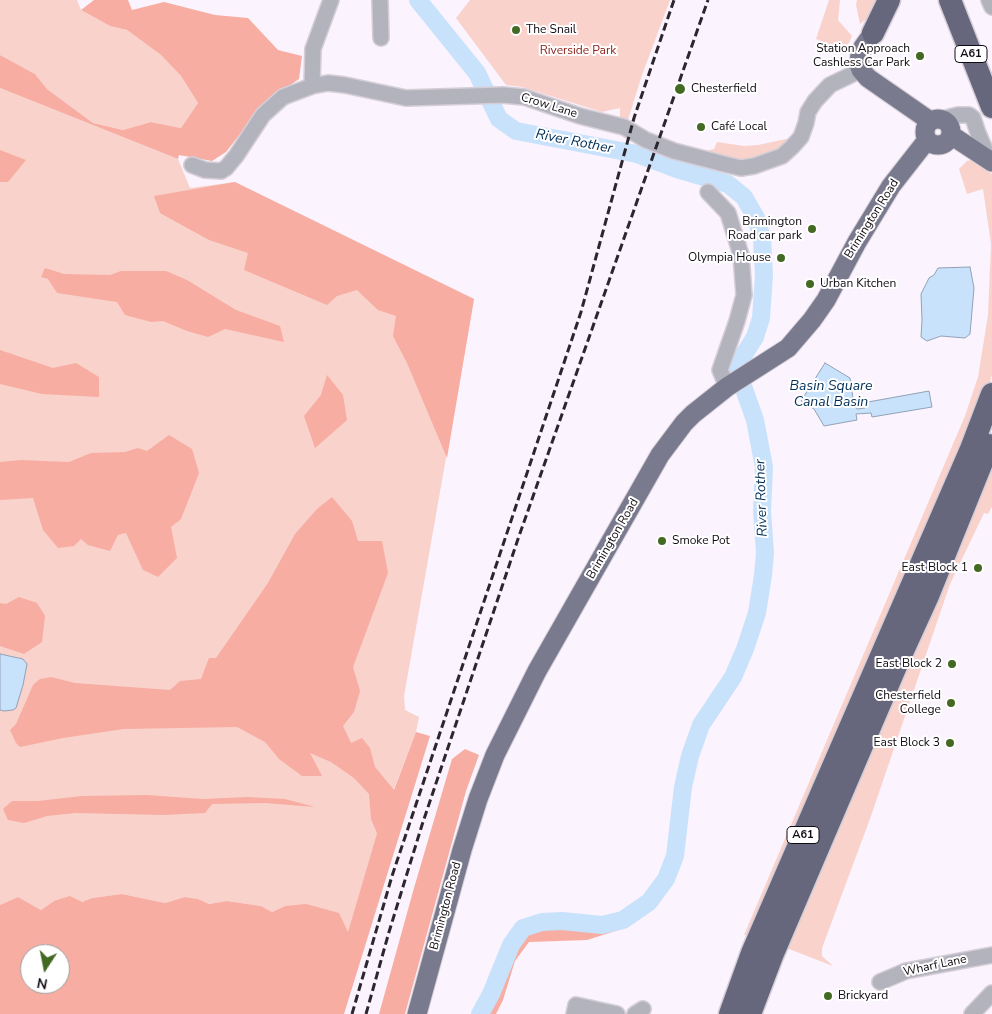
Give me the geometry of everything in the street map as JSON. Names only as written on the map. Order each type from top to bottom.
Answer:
[{"type":"highway","points":[[873,33],[889,0]]},
{"type":"highway","name":"A61","points":[[950,0],[992,107]]},
{"type":"highway","name":"A61","points":[[965,0],[992,67]]},
{"type":"highway","name":"A61","points":[[730,1014],[752,953],[971,449],[992,394]]},
{"type":"highway","name":"A61","points":[[750,1014],[776,947],[928,596],[992,437]]},
{"type":"main road","points":[[873,33],[860,55],[859,64],[865,74],[941,125],[991,162]]},
{"type":"main road","name":"Brimington Road","points":[[417,1014],[462,850],[478,799],[495,755],[537,671],[660,455],[684,423],[727,387],[788,348],[812,320],[826,300],[857,242],[891,186],[927,140],[925,130],[941,125]]},
{"type":"street","points":[[312,86],[313,49],[331,0]]},
{"type":"street","points":[[380,0],[381,38]]},
{"type":"street","points":[[989,0],[992,6]]},
{"type":"street","name":"Crow Lane","points":[[192,165],[205,170],[221,171],[236,156],[263,115],[283,97],[312,86],[328,84],[345,85],[406,98],[471,95],[524,97],[580,116],[624,126],[646,140],[674,151],[741,168],[768,162],[782,156],[801,137],[808,112],[815,101],[830,85],[865,74]]},
{"type":"street","points":[[941,125],[958,115],[969,115],[973,118],[991,162]]},
{"type":"street","points":[[708,192],[728,213],[741,255],[744,295],[720,370],[727,387]]},
{"type":"street","name":"Wharf Lane","points":[[880,982],[906,971],[992,955]]},
{"type":"street","points":[[977,1012],[992,993]]},
{"type":"street","points":[[574,1014],[576,1006],[617,1014]]},
{"type":"green space","points":[[0,0],[77,0],[81,10],[110,26],[127,30],[161,55],[181,76],[198,103],[181,128],[151,122],[123,130],[93,123],[47,89],[35,74],[0,55]]},
{"type":"green space","name":"Riverside Park","points":[[470,0],[670,0],[642,75],[627,123],[620,120],[620,108],[602,112],[522,87],[506,85],[456,18]]},
{"type":"green space","points":[[829,0],[840,0],[838,20],[852,36],[845,51],[816,39]]},
{"type":"green space","points":[[857,0],[881,0],[873,14],[860,24],[856,5]]},
{"type":"green space","points":[[0,88],[178,159],[190,188],[235,182],[339,237],[474,299],[404,696],[405,710],[419,717],[416,732],[377,833],[348,933],[285,906],[272,912],[261,906],[227,901],[209,904],[198,899],[185,897],[165,903],[122,894],[92,898],[82,902],[54,901],[41,910],[18,897],[0,905]]},
{"type":"green space","points":[[791,138],[775,154],[751,161],[734,160],[677,146],[679,144],[706,151],[714,149],[717,142],[744,146]]},
{"type":"green space","points":[[971,160],[992,174],[992,375],[984,401],[750,936],[744,935],[965,416],[978,377],[988,315],[991,244],[983,189],[967,194],[959,169],[967,161]]},
{"type":"green space","points":[[992,455],[992,507],[988,514],[984,513],[950,584],[871,816],[822,948],[822,956],[833,966],[789,949],[784,941]]},
{"type":"shaded area","points":[[94,0],[128,0],[132,10],[164,2],[215,15],[248,18],[278,50],[302,56],[299,79],[264,103],[226,152],[212,161],[179,155],[178,159],[0,88],[0,55],[35,74],[47,89],[93,123],[123,130],[151,122],[181,128],[198,103],[181,76],[161,55],[127,30],[110,26],[81,10]]},
{"type":"shaded area","points":[[0,150],[26,160],[8,182],[0,182]]},
{"type":"shaded area","points":[[235,182],[474,299],[447,458],[407,363],[393,336],[396,316],[378,310],[357,290],[337,296],[327,305],[244,270],[248,253],[209,240],[160,213],[154,196]]},
{"type":"shaded area","points":[[45,268],[64,274],[110,275],[121,271],[166,271],[187,280],[236,310],[280,326],[284,342],[225,329],[208,337],[163,321],[151,322],[125,315],[117,302],[57,293],[48,279],[41,277]]},
{"type":"shaded area","points":[[0,350],[53,368],[76,363],[99,377],[99,397],[42,394],[0,384]]},
{"type":"shaded area","points":[[327,375],[343,395],[347,420],[315,448],[304,416],[321,395]]},
{"type":"shaded area","points":[[169,435],[192,449],[199,473],[181,519],[171,527],[177,558],[158,577],[143,570],[126,533],[118,535],[110,551],[88,545],[81,539],[74,546],[58,548],[43,530],[33,498],[0,500],[0,462],[21,460],[69,462],[91,453],[125,452],[138,448],[147,451]]},
{"type":"shaded area","points":[[332,497],[352,521],[358,541],[382,541],[388,573],[353,667],[360,691],[354,712],[343,726],[351,743],[362,738],[370,748],[375,767],[394,790],[416,732],[430,736],[344,1014],[0,1014],[0,905],[18,897],[41,910],[54,901],[70,896],[82,902],[92,898],[122,894],[165,903],[185,897],[198,899],[209,904],[227,901],[261,906],[272,912],[285,906],[306,904],[339,913],[348,932],[377,833],[371,819],[369,794],[354,778],[331,762],[310,753],[322,776],[302,776],[279,759],[265,742],[237,727],[124,729],[63,738],[20,747],[10,730],[16,724],[33,685],[40,679],[51,677],[75,683],[170,690],[180,681],[201,679],[209,658],[216,658],[268,583],[295,534],[317,509]]},
{"type":"shaded area","points":[[19,597],[37,603],[45,616],[42,642],[24,654],[0,646],[0,603],[6,604]]},
{"type":"shaded area","points":[[465,749],[479,755],[466,791],[405,1014],[379,1014],[452,759]]},
{"type":"shaded area","points":[[147,795],[203,799],[247,797],[285,799],[315,807],[265,803],[212,804],[205,813],[163,815],[76,813],[47,816],[24,823],[8,820],[3,809],[12,801],[38,801],[82,796]]},
{"type":"shaded area","points":[[626,924],[625,928],[587,940],[529,942],[515,961],[503,1000],[496,1014],[486,1014],[516,947],[527,932],[548,928],[602,928]]},
{"type":"water","points":[[970,267],[974,288],[970,334],[965,338],[941,336],[927,341],[921,337],[921,294],[929,278],[934,275],[938,268]]},
{"type":"water","name":"Basin Square Canal Basin","points":[[825,363],[850,378],[854,405],[857,409],[865,408],[868,402],[929,391],[932,407],[872,417],[871,413],[856,414],[857,420],[824,426],[814,409],[801,401]]},
{"type":"water","points":[[0,654],[23,659],[27,664],[16,708],[13,710],[0,710]]},
{"type":"waterway","name":"River Rother","points":[[418,0],[477,73],[499,119],[516,131],[637,154],[677,169],[728,184],[744,197],[756,218],[762,238],[764,275],[761,318],[755,337],[740,361],[738,372],[755,420],[764,467],[762,511],[765,553],[763,575],[757,613],[745,649],[733,677],[701,725],[690,756],[683,787],[675,856],[666,879],[649,902],[623,920],[602,925],[562,921],[542,922],[523,928],[511,945],[491,994],[480,1014]]},
{"type":"railway","points":[[352,1014],[392,876],[581,312],[634,118],[674,0]]},
{"type":"railway","points":[[366,1014],[422,825],[518,539],[708,0]]},
{"type":"place","name":"The Snail","points":[[516,30]]},
{"type":"place","name":"Station Approach Cashless Car Park","points":[[920,56]]},
{"type":"place","name":"Chesterfield","points":[[680,89]]},
{"type":"place","name":"Café Local","points":[[701,127]]},
{"type":"place","name":"Brimington Road car park","points":[[812,229]]},
{"type":"place","name":"Olympia House","points":[[781,258]]},
{"type":"place","name":"Urban Kitchen","points":[[810,284]]},
{"type":"place","name":"Smoke Pot","points":[[662,541]]},
{"type":"place","name":"East Block 1","points":[[978,568]]},
{"type":"place","name":"East Block 2","points":[[952,664]]},
{"type":"place","name":"Chesterfield College","points":[[951,703]]},
{"type":"place","name":"East Block 3","points":[[950,743]]},
{"type":"place","name":"Brickyard","points":[[828,996]]}]
